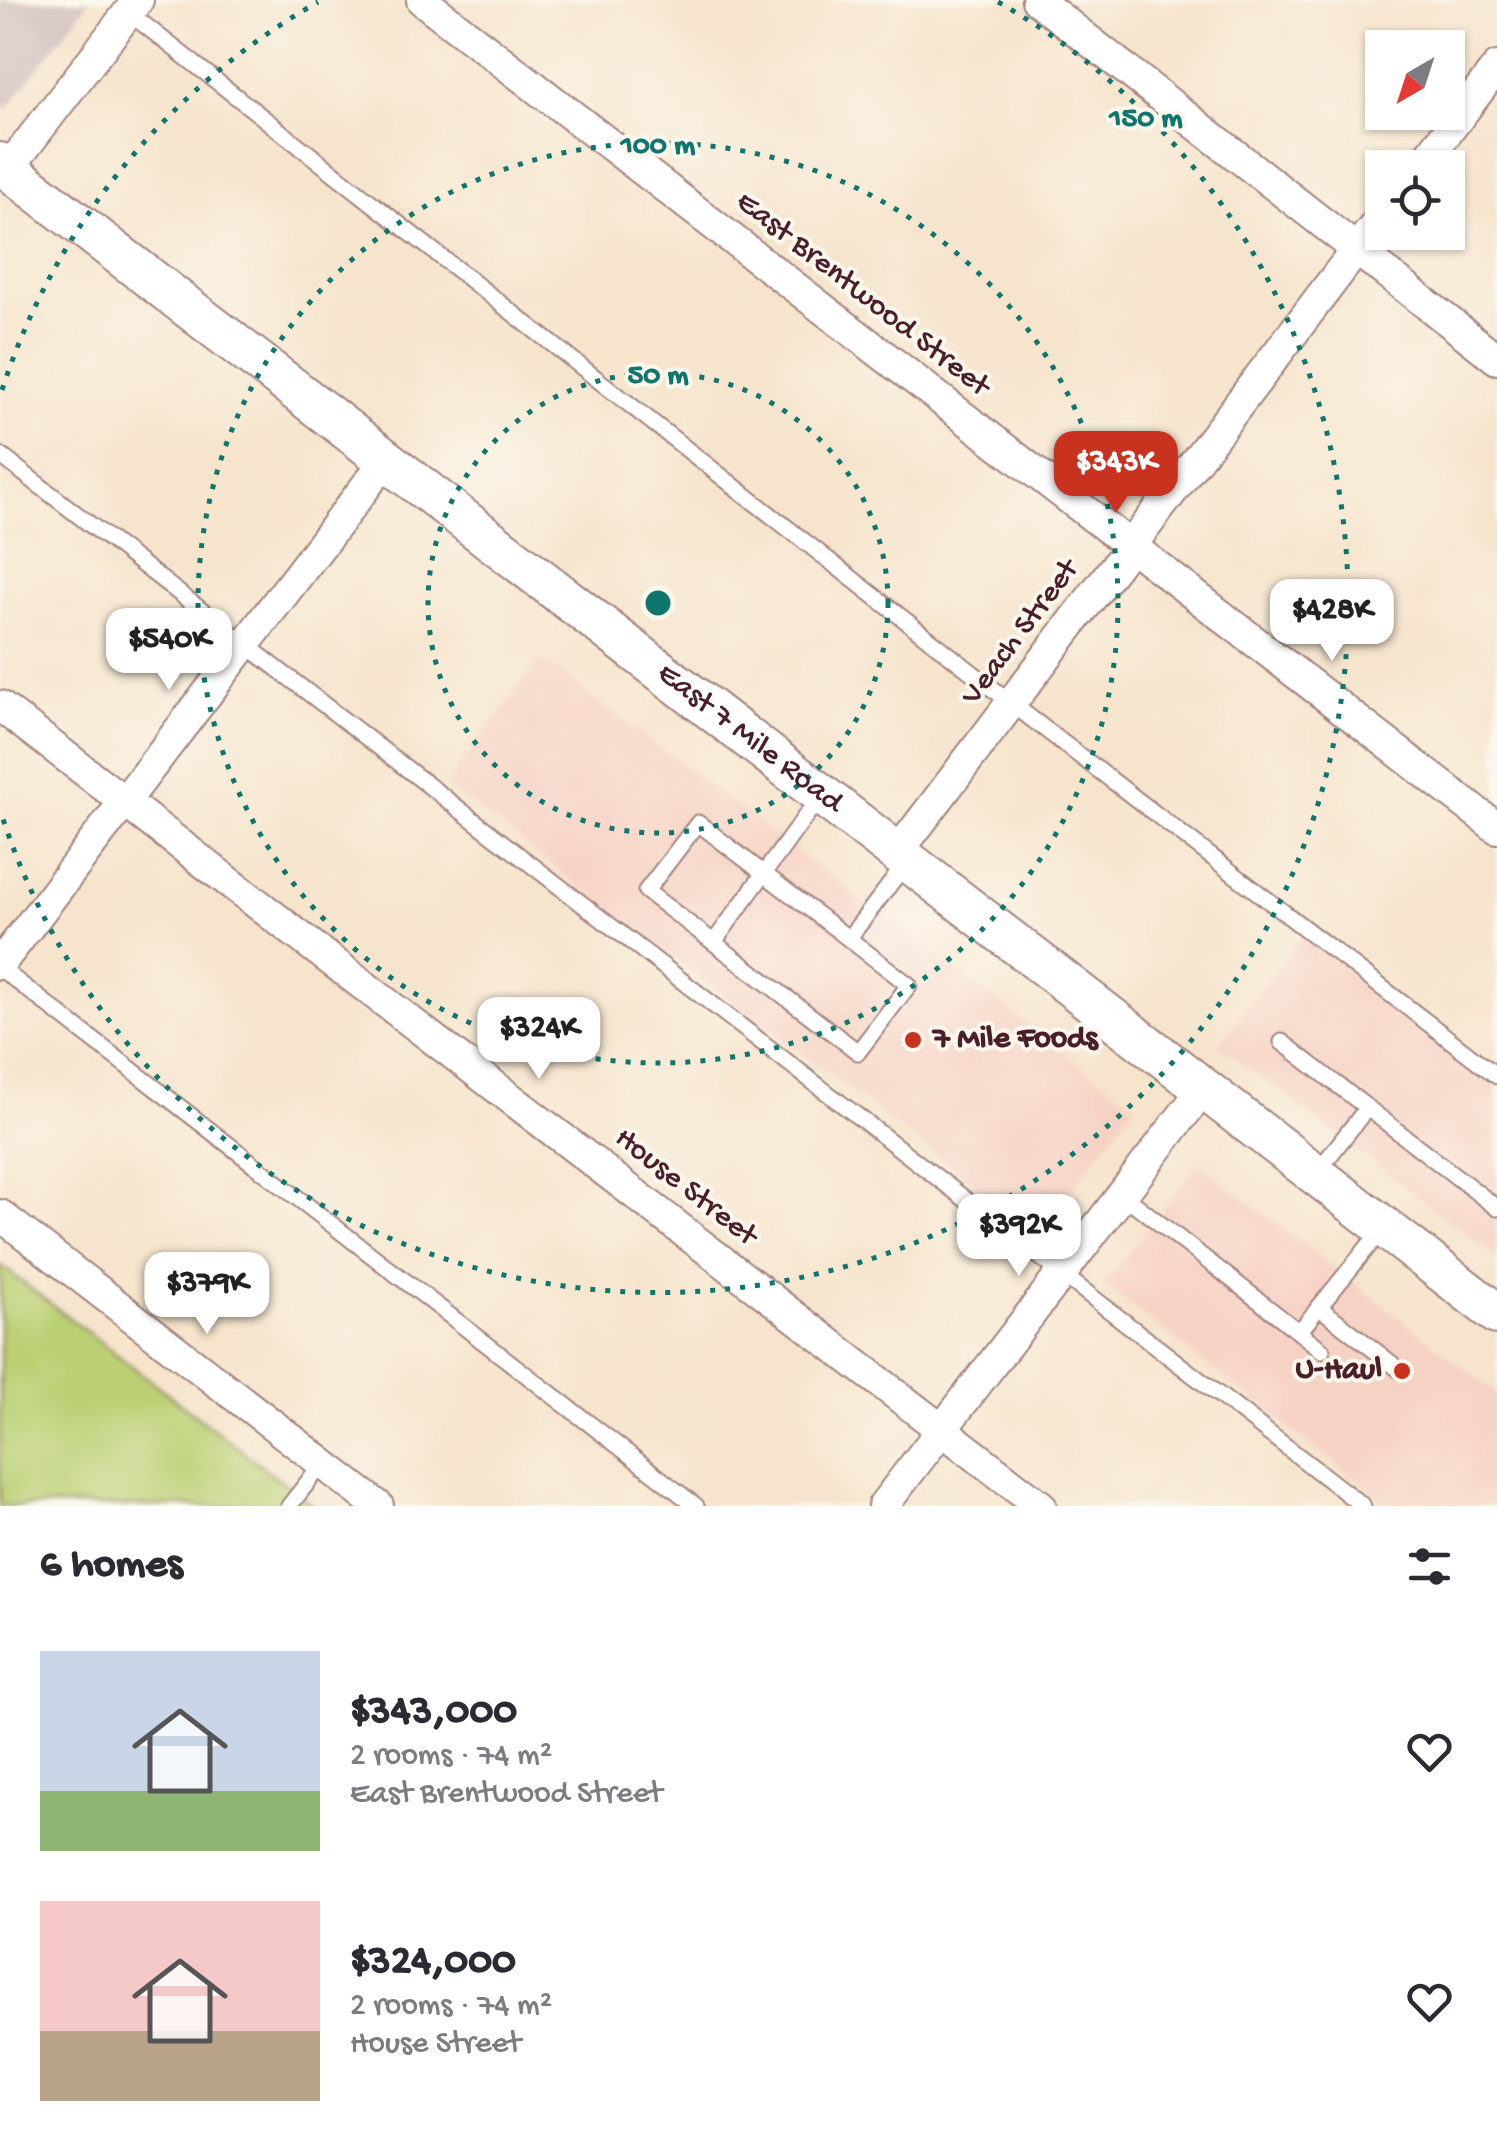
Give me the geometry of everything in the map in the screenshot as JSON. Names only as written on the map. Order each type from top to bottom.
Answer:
[{"type":"street","name":"East Brentwood Street","points":[[422,0],[1497,828]]},
{"type":"street","points":[[1037,0],[1497,359]]},
{"type":"street","points":[[4,166],[133,6]]},
{"type":"street","points":[[1434,150],[1497,67]]},
{"type":"street","name":"East 7 Mile Road","points":[[4,166],[1497,1314]]},
{"type":"street","name":"Veach Street","points":[[902,857],[1011,703],[1365,238]]},
{"type":"street","points":[[0,966],[386,460]]},
{"type":"street","name":"House Street","points":[[0,706],[1041,1506]]},
{"type":"street","points":[[883,1506],[1204,1088]]},
{"type":"street","points":[[0,1215],[378,1506]]},
{"type":"lane","points":[[133,6],[1011,703],[1497,1076]]},
{"type":"lane","points":[[0,454],[1363,1506]]},
{"type":"lane","points":[[714,942],[821,795]]},
{"type":"lane","points":[[698,823],[764,874],[909,984],[858,1052],[646,891],[698,823]]},
{"type":"lane","points":[[849,938],[902,857]]},
{"type":"lane","points":[[0,966],[696,1506]]},
{"type":"lane","points":[[1282,1042],[1497,1208]]},
{"type":"lane","points":[[1315,1174],[1367,1108]]},
{"type":"lane","points":[[1122,1194],[1322,1350]]},
{"type":"lane","points":[[1298,1332],[1384,1227]]},
{"type":"lane","points":[[1319,1306],[1401,1370]]},
{"type":"lane","points":[[289,1506],[322,1463]]},
{"type":"shaded area","points":[[0,0],[90,0],[7,109],[0,103]]},
{"type":"shaded area","points":[[541,659],[1135,1105],[1039,1233],[446,785]]},
{"type":"shaded area","points":[[1302,935],[1497,1085],[1497,1257],[1218,1045]]},
{"type":"shaded area","points":[[1198,1163],[1497,1393],[1497,1506],[1390,1506],[1104,1285]]},
{"type":"green space","points":[[0,1265],[314,1506],[0,1506]]},
{"type":"place","name":"7 Mile Foods","points":[[913,1040]]},
{"type":"place","name":"U-Haul","points":[[1402,1371]]}]
